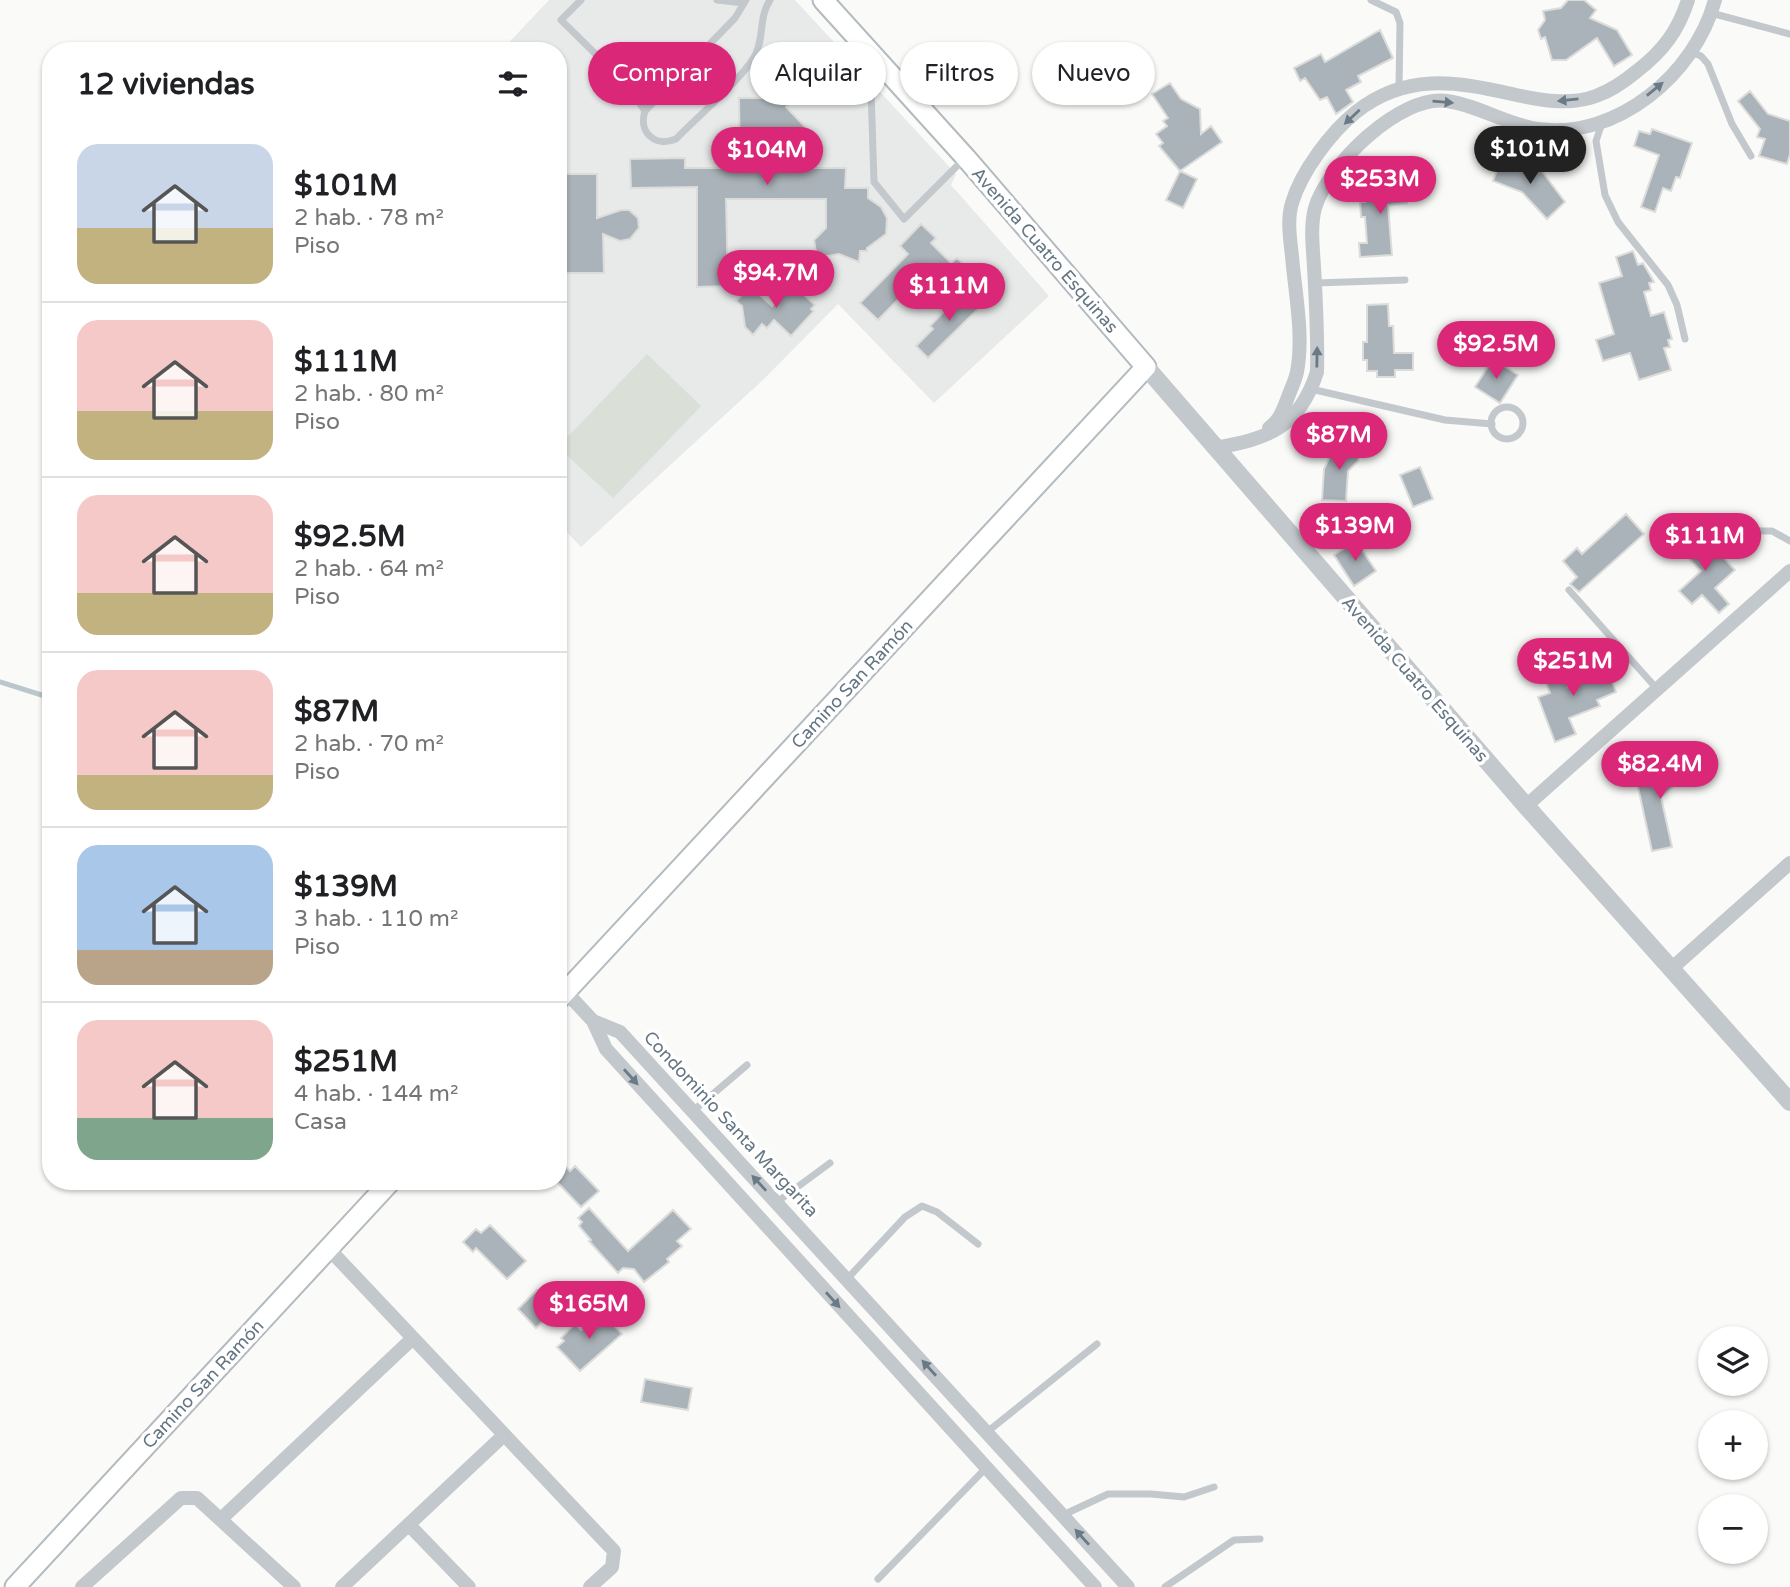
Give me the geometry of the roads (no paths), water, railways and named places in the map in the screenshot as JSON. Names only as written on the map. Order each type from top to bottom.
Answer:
[{"type":"main road","name":"Avenida Cuatro Esquinas","points":[[823,0],[862,42]]},
{"type":"main road","name":"Avenida Cuatro Esquinas","points":[[886,68],[1146,367]]},
{"type":"main road","name":"Camino San Ramón","points":[[567,991],[1146,367]]},
{"type":"main road","name":"Camino San Ramón","points":[[15,1587],[383,1190]]},
{"type":"street","points":[[1687,3],[1713,6],[1699,40],[1677,70],[1639,102],[1602,123],[1571,131],[1536,129],[1446,100],[1421,101],[1396,114],[1353,151],[1331,180],[1315,208],[1313,234],[1317,372],[1311,389],[1300,410],[1267,436],[1212,445],[1261,433],[1278,422],[1297,373],[1298,337],[1289,225],[1292,203],[1323,147],[1354,114],[1376,97],[1399,88],[1434,83],[1468,84],[1559,102],[1596,96],[1626,80],[1651,61],[1673,38],[1687,3]]},
{"type":"street","points":[[1396,114],[1399,88]]},
{"type":"street","points":[[1596,96],[1602,123]]},
{"type":"street","name":"Avenida Cuatro Esquinas","points":[[1146,367],[1526,806],[1790,1102]]},
{"type":"street","points":[[1526,806],[1790,571]]},
{"type":"street","points":[[1671,969],[1790,863]]},
{"type":"street","name":"Condominio Santa Margarita","points":[[567,1000],[593,1021],[620,1032],[1128,1587]]},
{"type":"street","name":"Condominio Santa Margarita","points":[[593,1021],[606,1049],[1095,1587]]},
{"type":"street","points":[[329,1249],[614,1551],[612,1567],[590,1587]]},
{"type":"street","points":[[815,1280],[834,1264]]},
{"type":"street","points":[[221,1519],[413,1338]]},
{"type":"street","points":[[342,1587],[504,1435]]},
{"type":"street","points":[[997,1480],[1015,1463]]},
{"type":"street","points":[[82,1587],[181,1498],[197,1498],[294,1587]]},
{"type":"street","points":[[409,1525],[469,1587]]},
{"type":"lane","points":[[581,0],[561,20],[627,85],[645,111]]},
{"type":"lane","points":[[717,0],[745,2],[735,18],[645,111],[643,125],[650,137],[662,143],[676,139],[754,57],[760,40],[763,13],[770,0]]},
{"type":"lane","points":[[1371,0],[1396,12],[1400,23],[1399,88]]},
{"type":"lane","points":[[1713,6],[1790,34]]},
{"type":"lane","points":[[1691,52],[1708,64],[1732,124],[1751,156]]},
{"type":"lane","points":[[872,105],[874,182],[904,219],[966,158]]},
{"type":"lane","points":[[1602,123],[1597,141],[1605,195],[1618,222],[1668,285],[1677,305],[1685,339]]},
{"type":"lane","points":[[1315,283],[1405,280]]},
{"type":"lane","points":[[1311,389],[1445,420],[1492,424]]},
{"type":"lane","points":[[1503,407],[1518,411],[1523,421],[1521,431],[1508,438],[1499,436],[1492,424],[1494,414],[1503,407]]},
{"type":"lane","points":[[1749,531],[1772,531],[1790,541]]},
{"type":"lane","points":[[1569,590],[1657,689]]},
{"type":"lane","points":[[693,1111],[747,1065]]},
{"type":"lane","points":[[777,1202],[830,1163]]},
{"type":"lane","points":[[847,1279],[905,1217],[922,1206],[937,1212],[978,1244]]},
{"type":"lane","points":[[987,1432],[1097,1344]]},
{"type":"lane","points":[[878,1579],[986,1468]]},
{"type":"lane","points":[[1063,1516],[1108,1494],[1184,1497],[1214,1487]]},
{"type":"lane","points":[[1165,1587],[1234,1540],[1260,1539]]},
{"type":"waterway","points":[[0,682],[42,695]]}]
